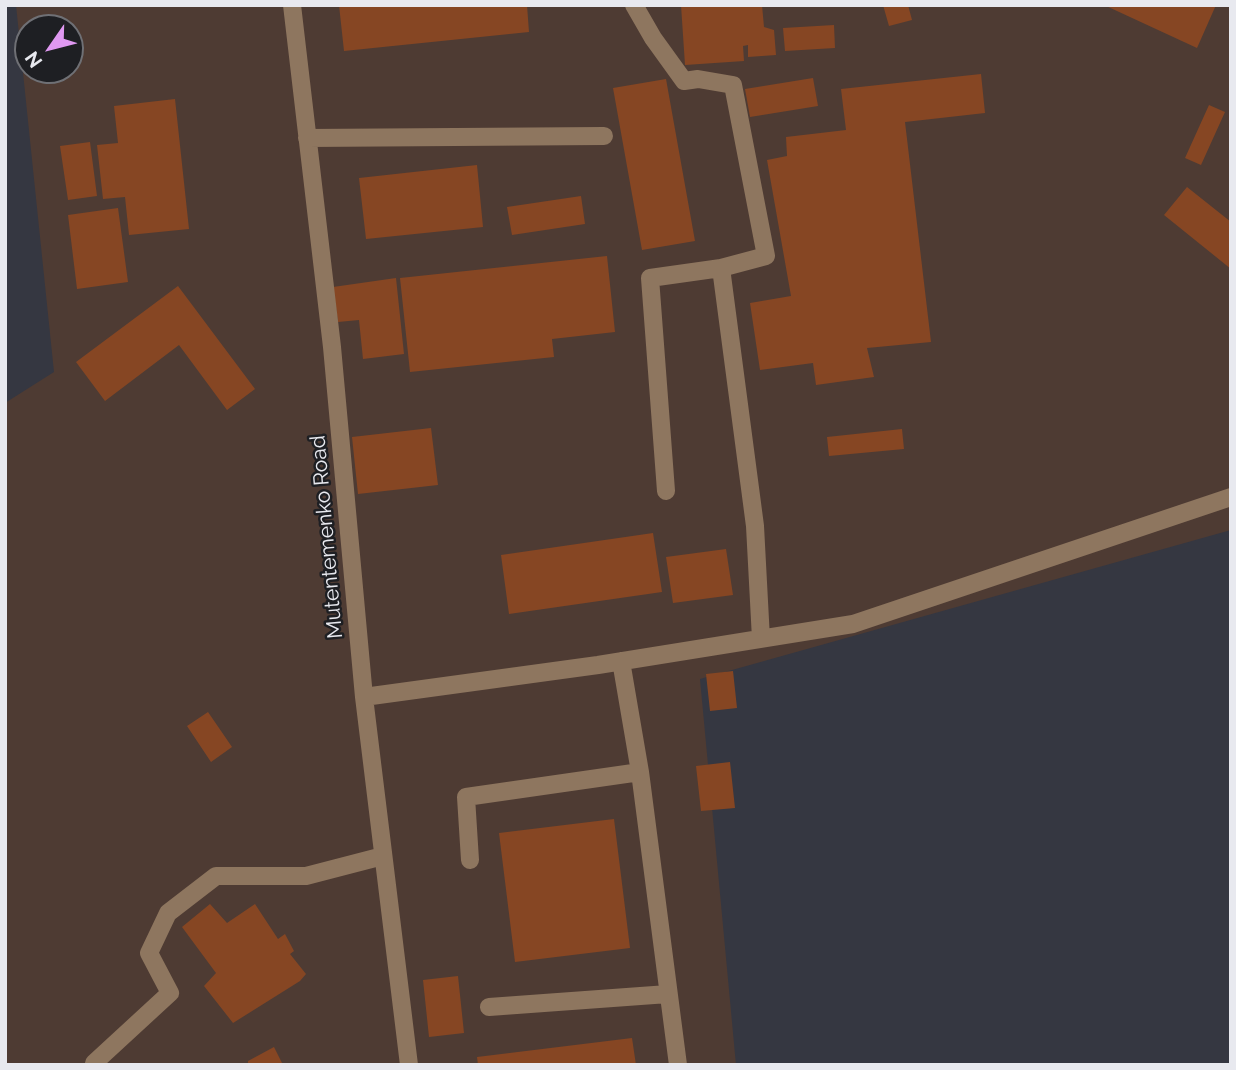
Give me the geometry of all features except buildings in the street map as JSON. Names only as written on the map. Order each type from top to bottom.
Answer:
[{"type":"street","name":"Mutentemenko Road","points":[[292,5],[332,347],[364,696],[409,1065]]},
{"type":"street","points":[[634,5],[653,38],[684,81],[698,79],[733,85],[766,256],[721,268],[650,278],[666,491]]},
{"type":"street","points":[[307,138],[604,136]]},
{"type":"street","points":[[721,268],[755,526],[761,639]]},
{"type":"street","points":[[364,696],[621,661],[853,624],[1231,497]]},
{"type":"street","points":[[621,661],[640,772],[678,1065]]},
{"type":"street","points":[[470,860],[466,797],[640,772]]},
{"type":"street","points":[[94,1063],[170,993],[149,953],[168,913],[216,876],[306,876],[383,856]]},
{"type":"street","points":[[489,1007],[668,993]]},
{"type":"shaded area","points":[[16,5],[1231,5],[1231,530],[700,679],[736,1065],[5,1065],[5,403],[54,372],[24,84],[84,84],[84,14],[17,14]]}]
